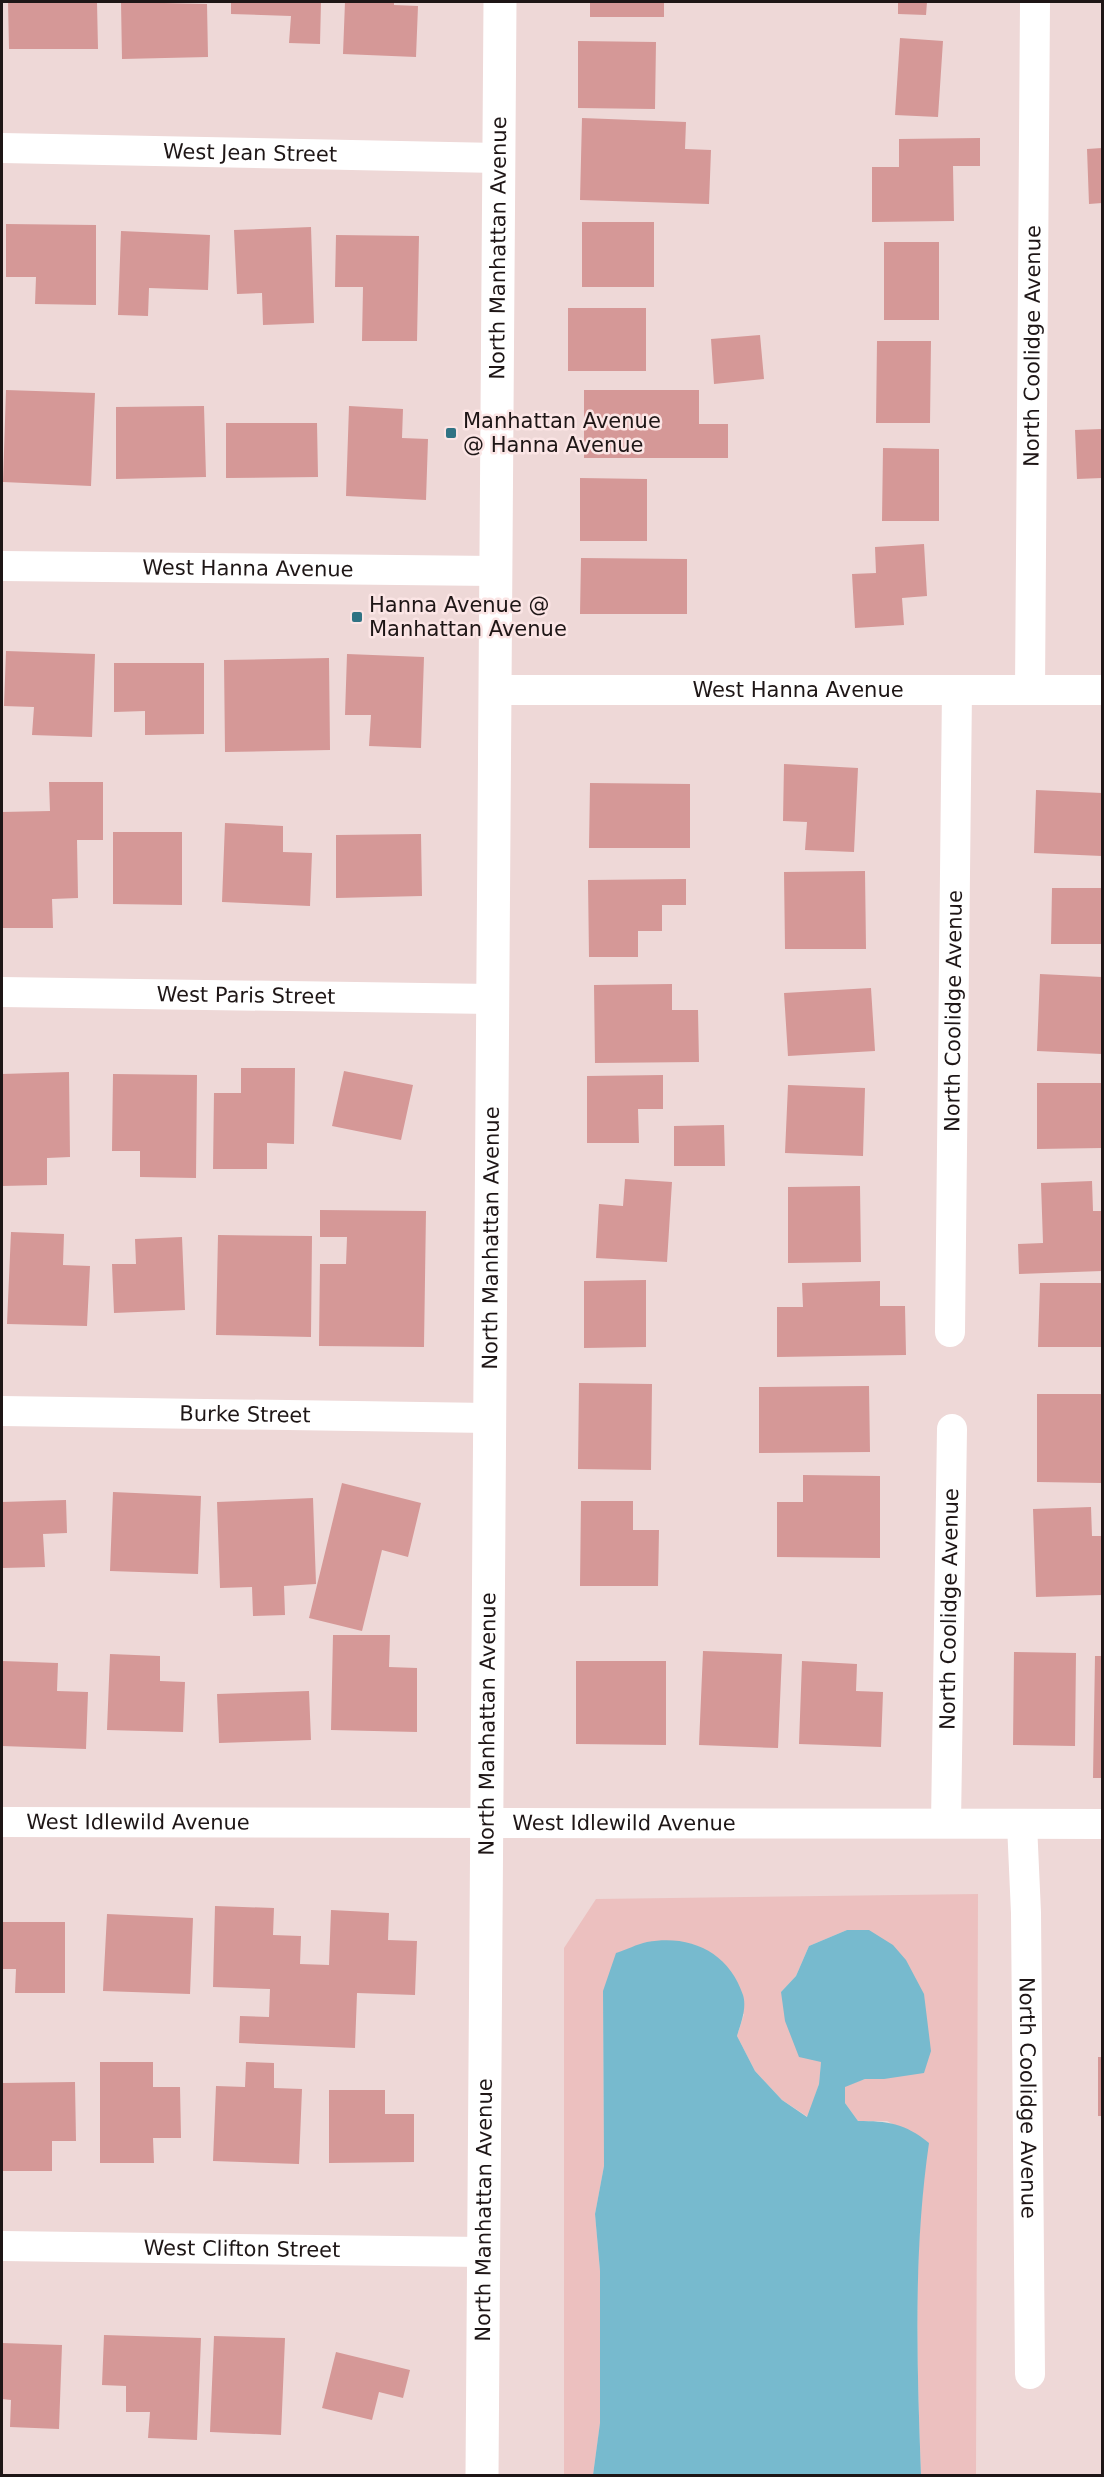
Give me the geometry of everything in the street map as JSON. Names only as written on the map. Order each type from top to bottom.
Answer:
[{"type":"street","name":"North Manhattan Avenue","points":[[482,2475],[500,2]]},
{"type":"street","name":"North Coolidge Avenue","points":[[1030,690],[1035,2]]},
{"type":"street","name":"West Jean Street","points":[[2,148],[498,158]]},
{"type":"street","name":"West Hanna Avenue","points":[[2,566],[495,571]]},
{"type":"street","name":"West Hanna Avenue","points":[[494,690],[1102,690]]},
{"type":"street","name":"North Coolidge Avenue","points":[[950,1332],[957,690]]},
{"type":"street","name":"West Paris Street","points":[[2,992],[492,999]]},
{"type":"street","name":"Burke Street","points":[[2,1411],[489,1418]]},
{"type":"street","name":"North Coolidge Avenue","points":[[946,1823],[952,1429]]},
{"type":"street","name":"West Idlewild Avenue","points":[[2,1822],[486,1821],[1102,1824]]},
{"type":"street","name":"North Coolidge Avenue","points":[[1022,1824],[1026,1913],[1030,2374]]},
{"type":"street","name":"West Clifton Street","points":[[2,2246],[483,2252]]},
{"type":"shaded area","points":[[978,1894],[976,2475],[921,2475],[918,2267],[928,2143],[887,2121],[858,2121],[845,2103],[845,2086],[865,2079],[884,2079],[847,1930],[809,1946],[796,1976],[781,1992],[821,2062],[819,2084],[808,2117],[782,2100],[755,2071],[737,2036],[744,2014],[603,1991],[604,2166],[595,2214],[600,2271],[600,2424],[593,2475],[564,2476],[564,1948],[596,1899]]},
{"type":"water","points":[[847,1930],[869,1930],[893,1945],[906,1960],[924,1994],[931,2051],[924,2073],[884,2079],[865,2079],[845,2087],[845,2103],[858,2121],[895,2124],[912,2131],[929,2143],[918,2267],[921,2475],[593,2475],[600,2423],[600,2271],[595,2214],[604,2166],[603,1991],[616,1953],[643,1943],[663,1940],[693,1944],[718,1957],[737,1980],[743,1995],[744,2010],[737,2036],[755,2071],[782,2100],[807,2117],[819,2084],[821,2062],[799,2057],[785,2021],[781,1992],[796,1976],[809,1946]]},
{"type":"building","points":[[8,2],[97,2],[98,49],[9,49]]},
{"type":"building","points":[[121,2],[207,4],[208,57],[122,59]]},
{"type":"building","points":[[231,2],[321,2],[320,44],[289,43],[291,16],[231,14]]},
{"type":"building","points":[[345,2],[394,2],[394,5],[418,6],[416,57],[343,54]]},
{"type":"building","points":[[590,2],[664,2],[664,17],[590,17]]},
{"type":"building","points":[[898,2],[927,2],[926,15],[898,14]]},
{"type":"building","points":[[900,38],[943,41],[938,117],[895,115]]},
{"type":"building","points":[[578,41],[656,42],[655,109],[578,108]]},
{"type":"building","points":[[582,118],[686,122],[685,149],[711,150],[709,204],[580,200]]},
{"type":"building","points":[[980,138],[980,166],[953,166],[954,221],[872,222],[872,167],[899,167],[899,139]]},
{"type":"building","points":[[1102,148],[1102,203],[1089,204],[1087,149]]},
{"type":"building","points":[[582,222],[654,222],[654,287],[582,287]]},
{"type":"building","points":[[6,224],[96,225],[96,305],[35,304],[36,277],[6,277]]},
{"type":"building","points":[[311,227],[314,323],[263,325],[262,293],[237,294],[234,230]]},
{"type":"building","points":[[121,231],[210,235],[208,290],[149,288],[148,316],[118,315]]},
{"type":"building","points":[[336,235],[419,236],[417,341],[362,341],[363,287],[335,287]]},
{"type":"building","points":[[884,242],[939,242],[939,320],[884,320]]},
{"type":"building","points":[[568,308],[646,308],[646,371],[568,371]]},
{"type":"building","points":[[760,335],[764,379],[714,384],[711,339]]},
{"type":"building","points":[[877,341],[931,341],[930,423],[876,423]]},
{"type":"building","points":[[6,390],[95,393],[91,486],[3,482]]},
{"type":"building","points":[[584,390],[699,390],[699,424],[728,424],[728,458],[584,458]]},
{"type":"building","points":[[204,406],[206,477],[116,479],[116,407]]},
{"type":"building","points":[[349,406],[403,409],[402,438],[428,439],[426,500],[346,496]]},
{"type":"building","points":[[226,423],[317,423],[318,477],[226,478]]},
{"type":"building","points":[[1102,429],[1102,478],[1077,479],[1075,430]]},
{"type":"building","points":[[883,448],[939,449],[939,521],[882,521]]},
{"type":"building","points":[[580,478],[647,479],[647,541],[580,541]]},
{"type":"building","points":[[924,544],[927,596],[902,598],[904,625],[855,628],[852,574],[876,573],[875,547]]},
{"type":"building","points":[[581,558],[687,559],[687,614],[580,614]]},
{"type":"building","points":[[6,651],[95,654],[92,737],[32,735],[34,707],[4,706]]},
{"type":"building","points":[[347,654],[424,657],[421,748],[369,746],[371,715],[345,715]]},
{"type":"building","points":[[329,658],[330,750],[225,752],[224,660]]},
{"type":"building","points":[[114,663],[204,663],[204,734],[145,735],[145,711],[114,712]]},
{"type":"building","points":[[784,764],[858,768],[854,852],[805,850],[807,822],[783,821]]},
{"type":"building","points":[[49,782],[103,782],[103,840],[77,840],[78,898],[52,899],[53,928],[2,928],[2,812],[50,811]]},
{"type":"building","points":[[590,783],[690,784],[690,848],[589,848]]},
{"type":"building","points":[[1036,790],[1102,793],[1102,856],[1034,853]]},
{"type":"building","points":[[225,823],[283,826],[283,852],[312,853],[310,906],[222,902]]},
{"type":"building","points":[[113,832],[182,832],[182,905],[113,904]]},
{"type":"building","points":[[421,834],[422,896],[336,898],[336,835]]},
{"type":"building","points":[[865,871],[866,949],[785,949],[784,872]]},
{"type":"building","points":[[686,879],[686,905],[662,905],[662,931],[638,931],[638,957],[589,957],[588,880]]},
{"type":"building","points":[[1052,888],[1102,888],[1102,944],[1051,944]]},
{"type":"building","points":[[1040,974],[1102,977],[1102,1054],[1037,1051]]},
{"type":"building","points":[[672,984],[672,1010],[698,1010],[699,1062],[595,1063],[594,985]]},
{"type":"building","points":[[871,988],[875,1051],[788,1056],[784,993]]},
{"type":"building","points":[[241,1068],[295,1068],[294,1144],[267,1143],[267,1169],[213,1169],[214,1093],[241,1093]]},
{"type":"building","points":[[344,1071],[413,1085],[401,1140],[332,1126]]},
{"type":"building","points":[[69,1072],[70,1157],[47,1158],[47,1185],[2,1186],[2,1074]]},
{"type":"building","points":[[113,1074],[197,1075],[196,1178],[140,1177],[140,1151],[112,1151]]},
{"type":"building","points":[[663,1075],[663,1109],[638,1109],[639,1143],[587,1143],[587,1076]]},
{"type":"building","points":[[1037,1083],[1102,1083],[1102,1148],[1037,1149]]},
{"type":"building","points":[[788,1085],[865,1088],[863,1156],[785,1153]]},
{"type":"building","points":[[724,1125],[725,1166],[674,1166],[674,1126]]},
{"type":"building","points":[[625,1179],[672,1182],[667,1262],[596,1258],[599,1204],[623,1206]]},
{"type":"building","points":[[1092,1181],[1093,1211],[1102,1211],[1102,1271],[1019,1274],[1018,1244],[1043,1243],[1041,1183]]},
{"type":"building","points":[[860,1186],[861,1262],[788,1263],[788,1187]]},
{"type":"building","points":[[320,1210],[426,1211],[424,1347],[319,1346],[320,1264],[346,1264],[347,1237],[320,1237]]},
{"type":"building","points":[[11,1232],[64,1234],[63,1265],[90,1266],[87,1326],[7,1324]]},
{"type":"building","points":[[218,1235],[312,1236],[311,1337],[216,1335]]},
{"type":"building","points":[[182,1237],[185,1310],[114,1313],[112,1264],[136,1264],[135,1239]]},
{"type":"building","points":[[646,1280],[646,1347],[584,1348],[584,1281]]},
{"type":"building","points":[[880,1281],[880,1306],[905,1306],[906,1355],[777,1357],[777,1307],[803,1307],[802,1283]]},
{"type":"building","points":[[1040,1283],[1102,1283],[1102,1347],[1038,1347]]},
{"type":"building","points":[[579,1383],[652,1384],[651,1470],[578,1469]]},
{"type":"building","points":[[869,1386],[870,1452],[759,1453],[759,1387]]},
{"type":"building","points":[[1037,1394],[1102,1394],[1102,1483],[1037,1482]]},
{"type":"building","points":[[803,1475],[880,1476],[880,1558],[777,1557],[777,1502],[803,1502]]},
{"type":"building","points":[[342,1483],[421,1503],[408,1557],[382,1550],[362,1631],[309,1618]]},
{"type":"building","points":[[113,1492],[201,1496],[198,1574],[110,1571]]},
{"type":"building","points":[[313,1498],[316,1584],[284,1586],[285,1615],[253,1616],[252,1587],[220,1588],[217,1502]]},
{"type":"building","points":[[66,1500],[67,1533],[43,1534],[45,1567],[2,1568],[2,1502]]},
{"type":"building","points":[[581,1501],[633,1501],[633,1530],[659,1530],[658,1586],[580,1586]]},
{"type":"building","points":[[1091,1507],[1092,1536],[1102,1536],[1102,1595],[1036,1597],[1033,1509]]},
{"type":"building","points":[[333,1635],[390,1635],[389,1667],[417,1668],[417,1732],[331,1730]]},
{"type":"building","points":[[703,1651],[782,1654],[778,1748],[699,1745]]},
{"type":"building","points":[[1014,1652],[1076,1653],[1075,1746],[1013,1745]]},
{"type":"building","points":[[110,1654],[160,1656],[160,1681],[185,1682],[183,1732],[107,1730]]},
{"type":"building","points":[[1095,1656],[1102,1656],[1102,1778],[1093,1778]]},
{"type":"building","points":[[2,1661],[58,1663],[57,1691],[88,1692],[86,1749],[2,1746]]},
{"type":"building","points":[[576,1661],[666,1661],[666,1745],[576,1744]]},
{"type":"building","points":[[802,1661],[857,1664],[856,1691],[883,1692],[881,1747],[799,1744]]},
{"type":"building","points":[[309,1691],[311,1740],[219,1743],[217,1694]]},
{"type":"building","points":[[215,1906],[274,1908],[273,1935],[301,1936],[300,1964],[329,1965],[331,1910],[389,1913],[388,1940],[417,1941],[415,1995],[357,1993],[355,2048],[239,2043],[240,2016],[269,2017],[270,1989],[213,1987]]},
{"type":"building","points":[[107,1914],[193,1918],[190,1994],[103,1991]]},
{"type":"building","points":[[2,1922],[65,1922],[65,1993],[15,1993],[16,1969],[2,1969]]},
{"type":"building","points":[[1098,2057],[1102,2057],[1102,2116],[1098,2116]]},
{"type":"building","points":[[100,2062],[153,2062],[153,2087],[180,2087],[181,2138],[153,2138],[154,2163],[100,2163]]},
{"type":"building","points":[[246,2062],[274,2063],[274,2088],[302,2089],[299,2164],[213,2161],[216,2086],[245,2087]]},
{"type":"building","points":[[75,2082],[76,2141],[52,2141],[52,2171],[3,2171],[2,2083]]},
{"type":"building","points":[[329,2090],[385,2090],[385,2114],[414,2114],[414,2162],[329,2163]]},
{"type":"building","points":[[104,2335],[201,2338],[197,2440],[148,2438],[150,2412],[126,2412],[126,2386],[102,2385]]},
{"type":"building","points":[[214,2336],[285,2338],[281,2435],[210,2432]]},
{"type":"building","points":[[2,2343],[62,2345],[59,2429],[10,2427],[11,2400],[2,2399]]},
{"type":"building","points":[[336,2352],[410,2370],[403,2398],[379,2392],[372,2420],[322,2408]]},
{"type":"place","name":"Manhattan Avenue @ Hanna Avenue","points":[[451,433]]},
{"type":"place","name":"Hanna Avenue @ Manhattan Avenue","points":[[357,617]]}]
